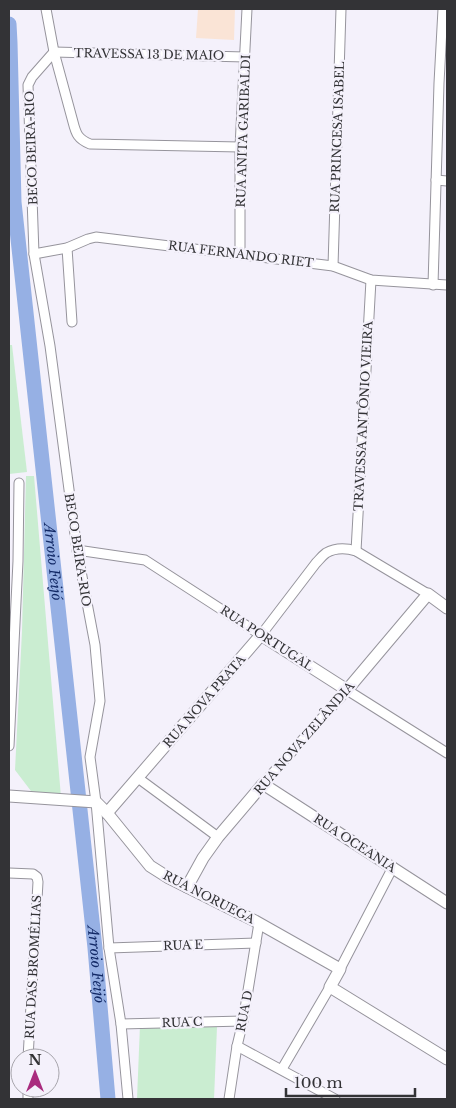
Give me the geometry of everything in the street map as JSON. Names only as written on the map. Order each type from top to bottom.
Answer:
[{"type":"street","points":[[46,9],[54,52],[76,132],[82,141],[90,144],[240,147]]},
{"type":"street","name":"RUA ANITA GARIBALDI","points":[[240,254],[240,147],[247,9]]},
{"type":"street","name":"RUA PRINCESA ISABEL","points":[[333,266],[341,9]]},
{"type":"street","points":[[433,285],[436,180],[443,84],[443,9]]},
{"type":"street","name":"TRAVESSA 13 DE MAIO","points":[[54,52],[245,57]]},
{"type":"street","name":"BECO BEIRA-RIO","points":[[54,52],[32,78],[28,86],[34,254],[50,346],[77,550],[95,645],[100,701],[90,757],[93,802],[109,948],[121,1024],[128,1099]]},
{"type":"street","points":[[436,180],[447,181]]},
{"type":"street","name":"RUA FERNANDO RIET","points":[[34,254],[67,248],[96,237],[333,266],[371,280],[447,285]]},
{"type":"street","points":[[67,248],[72,322]]},
{"type":"street","name":"TRAVESSA ANTÔNIO VIEIRA","points":[[356,552],[371,280]]},
{"type":"street","points":[[9,746],[14,560],[19,484]]},
{"type":"street","name":"RUA NOVA PRATA","points":[[107,813],[261,635],[316,563],[325,554],[336,550],[347,549],[356,552]]},
{"type":"street","name":"RUA PORTUGAL","points":[[77,550],[145,560],[447,753]]},
{"type":"street","points":[[356,552],[428,594],[447,608]]},
{"type":"street","name":"RUA NOVA ZELÂNDIA","points":[[187,887],[203,858],[218,837],[428,594]]},
{"type":"street","points":[[138,778],[218,837]]},
{"type":"street","name":"RUA OCEANIA","points":[[263,784],[447,903]]},
{"type":"street","points":[[9,796],[93,802]]},
{"type":"street","name":"RUA NORUEGA","points":[[93,802],[107,813],[150,866],[340,969]]},
{"type":"street","points":[[282,1070],[340,969],[393,867]]},
{"type":"street","name":"RUA DAS BROMÉLIAS","points":[[9,873],[33,874],[37,876],[38,882],[29,1048]]},
{"type":"street","name":"RUA D","points":[[229,1099],[259,924]]},
{"type":"street","name":"RUA E","points":[[109,948],[256,943]]},
{"type":"street","points":[[330,987],[447,1059]]},
{"type":"street","name":"RUA C","points":[[121,1024],[243,1020]]},
{"type":"street","points":[[237,1046],[335,1099]]},
{"type":"shaded area","points":[[198,9],[235,9],[234,40],[196,38]]},
{"type":"green space","points":[[9,345],[12,345],[27,472],[9,474]]},
{"type":"green space","points":[[26,476],[34,476],[61,797],[31,791],[15,770],[22,631]]},
{"type":"green space","points":[[140,1025],[217,1027],[214,1099],[137,1099]]},
{"type":"waterway","name":"Arroio Feijó","points":[[9,24],[14,202],[95,948],[108,1099]]}]
